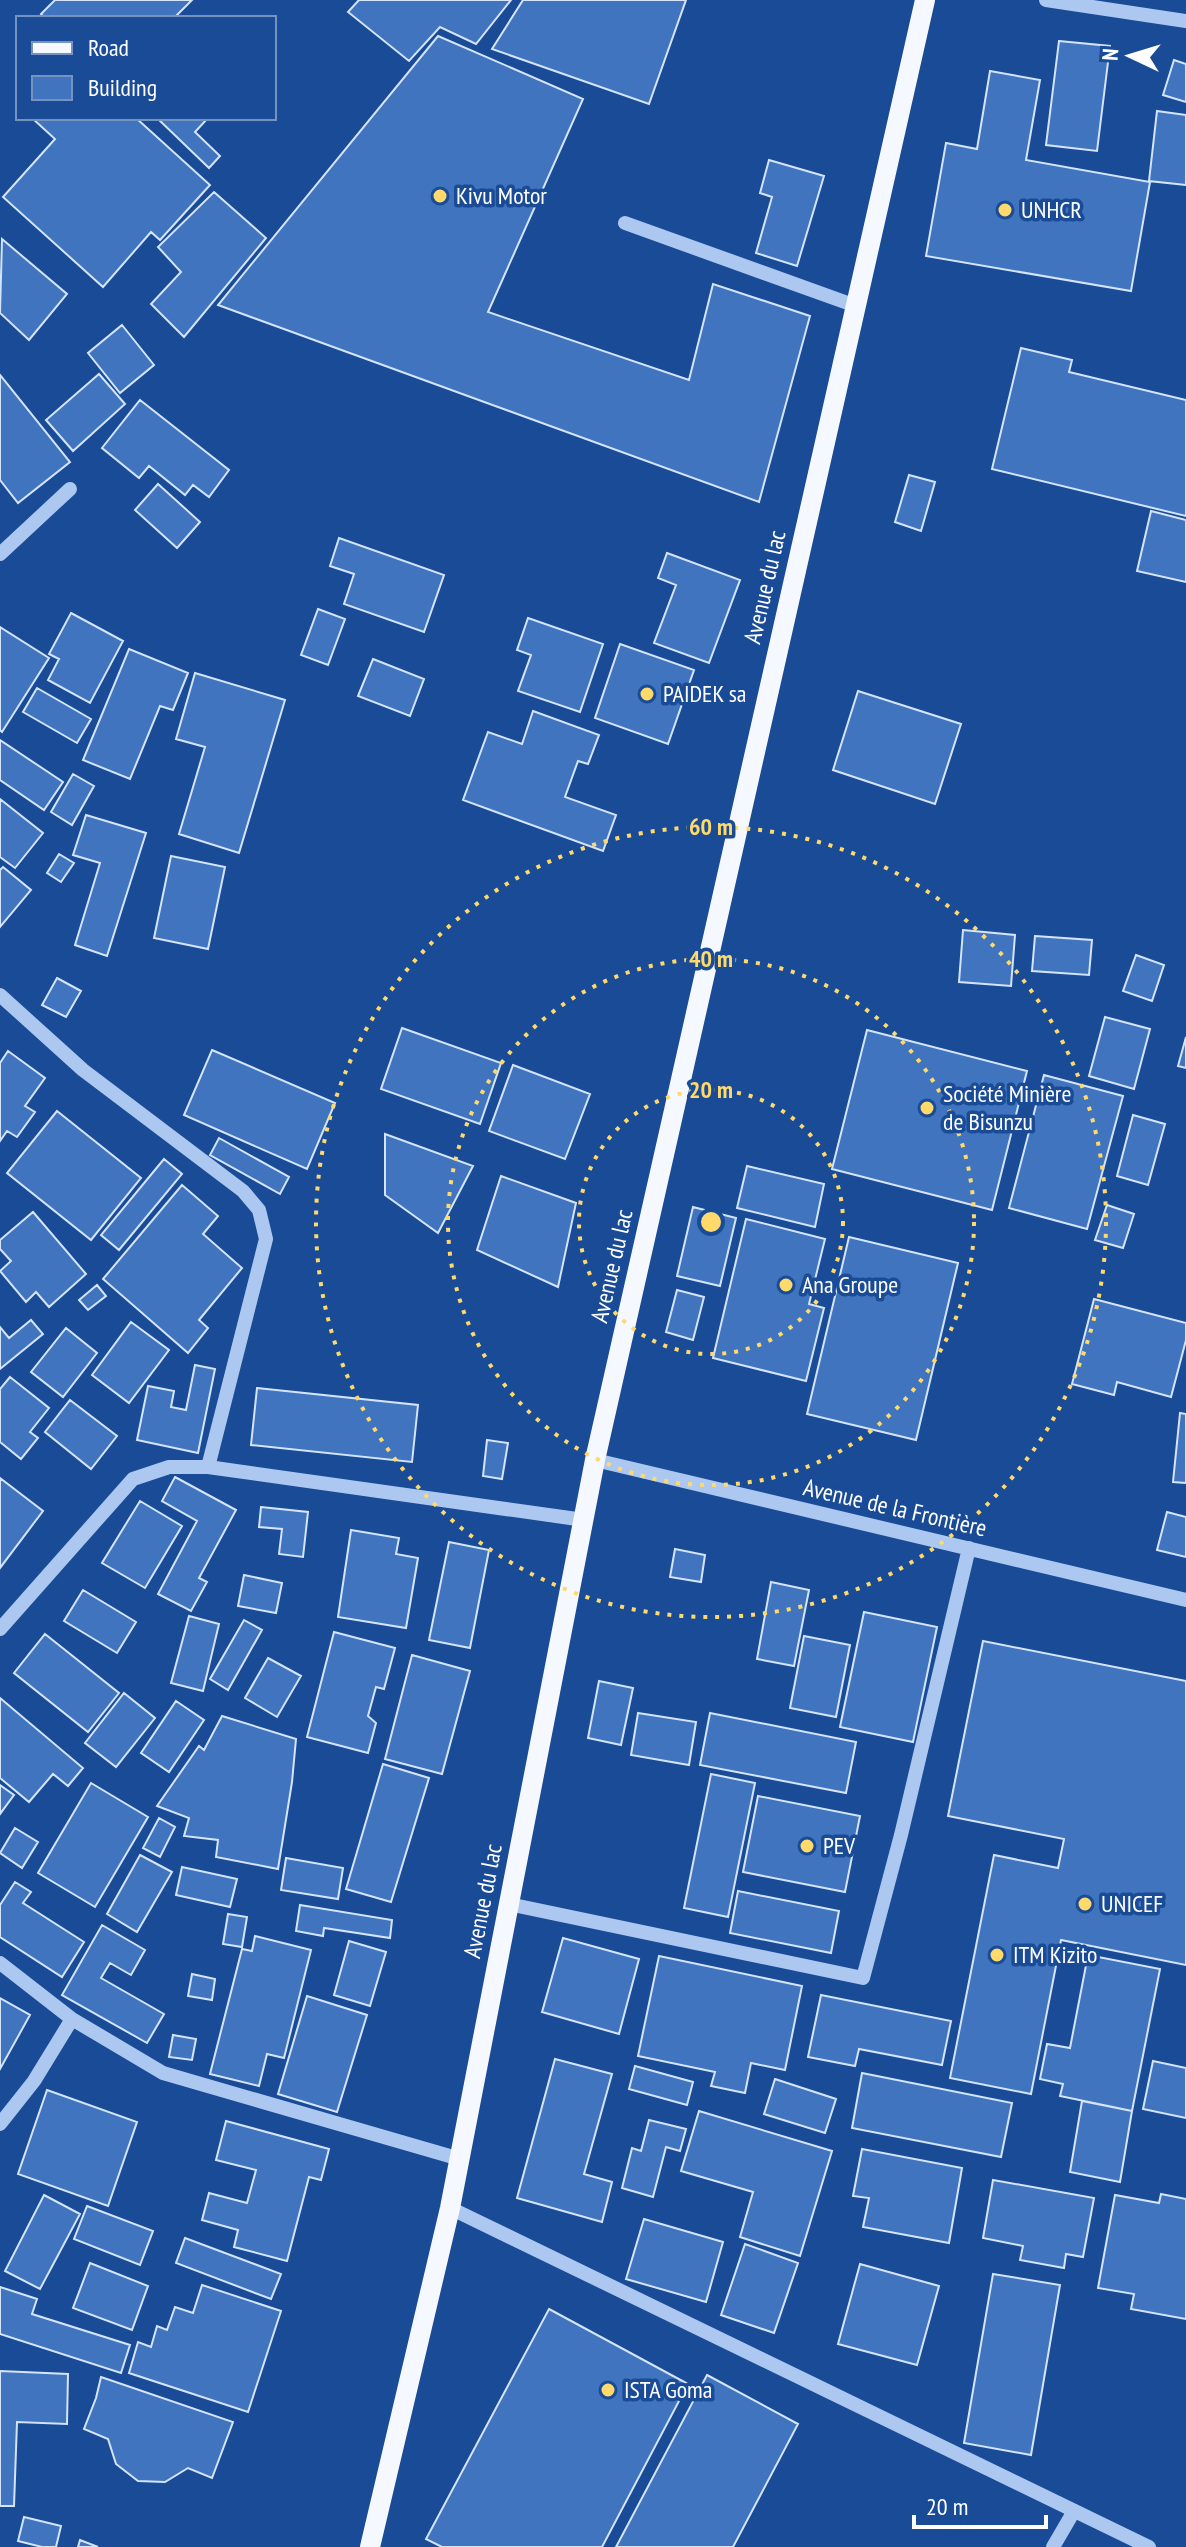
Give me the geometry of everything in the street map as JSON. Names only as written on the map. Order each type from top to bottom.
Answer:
[{"type":"main road","name":"Avenue du lac","points":[[370,2547],[450,2208],[595,1460],[925,0]]},
{"type":"street","points":[[1046,0],[1186,21]]},
{"type":"street","points":[[625,223],[856,306]]},
{"type":"street","points":[[0,554],[70,489]]},
{"type":"street","points":[[0,995],[83,1070],[243,1191],[259,1210],[266,1239],[208,1467]]},
{"type":"street","name":"Avenue de la Frontière","points":[[595,1460],[1186,1600]]},
{"type":"street","points":[[0,1629],[133,1479],[169,1467],[208,1467],[584,1520]]},
{"type":"street","points":[[509,1904],[863,1978],[901,1835],[969,1548]]},
{"type":"street","points":[[0,1963],[72,2019],[163,2073],[460,2159]]},
{"type":"street","points":[[0,2124],[34,2081],[72,2019]]},
{"type":"street","points":[[450,2208],[1149,2547]]},
{"type":"street","points":[[1053,2547],[1074,2511]]},
{"type":"building","points":[[55,0],[192,0],[176,16],[41,14]]},
{"type":"building","points":[[359,0],[511,0],[476,44],[440,27],[409,61],[348,12]]},
{"type":"building","points":[[523,0],[686,0],[649,104],[492,49]]},
{"type":"building","points":[[438,36],[583,99],[488,312],[689,380],[713,284],[810,316],[759,502],[218,305]]},
{"type":"building","points":[[1059,41],[1110,46],[1097,151],[1046,145]]},
{"type":"building","points":[[1174,60],[1186,64],[1186,102],[1163,95]]},
{"type":"building","points":[[990,71],[1040,80],[1026,160],[1150,182],[1131,291],[926,256],[946,143],[977,149]]},
{"type":"building","points":[[1157,111],[1186,115],[1186,185],[1149,181]]},
{"type":"building","points":[[34,120],[138,120],[210,185],[160,240],[151,232],[103,287],[3,197],[55,139]]},
{"type":"building","points":[[159,120],[206,120],[195,132],[220,156],[209,168]]},
{"type":"building","points":[[769,160],[824,176],[797,266],[756,253],[772,197],[760,193]]},
{"type":"building","points":[[214,192],[266,238],[184,337],[151,304],[181,272],[158,247]]},
{"type":"building","points":[[2,239],[67,294],[29,340],[0,313]]},
{"type":"building","points":[[122,325],[154,365],[120,393],[88,353]]},
{"type":"building","points":[[1021,348],[1072,360],[1069,372],[1186,400],[1186,516],[992,469]]},
{"type":"building","points":[[99,374],[125,404],[73,451],[46,420]]},
{"type":"building","points":[[0,375],[70,462],[18,503],[0,480]]},
{"type":"building","points":[[140,400],[229,470],[209,497],[193,485],[185,495],[149,466],[139,478],[102,448]]},
{"type":"building","points":[[909,475],[935,482],[921,531],[895,522]]},
{"type":"building","points":[[158,484],[200,522],[177,548],[135,510]]},
{"type":"building","points":[[1151,511],[1186,520],[1186,582],[1137,571]]},
{"type":"building","points":[[339,538],[444,575],[424,632],[344,604],[354,574],[330,566]]},
{"type":"building","points":[[667,553],[740,580],[709,663],[654,643],[676,585],[658,578]]},
{"type":"building","points":[[318,609],[345,619],[328,665],[301,655]]},
{"type":"building","points":[[71,613],[123,641],[90,703],[48,680],[59,659],[49,654]]},
{"type":"building","points":[[528,618],[603,644],[580,712],[518,691],[531,655],[517,650]]},
{"type":"building","points":[[0,627],[49,658],[2,732],[0,730]]},
{"type":"building","points":[[620,644],[694,670],[668,744],[595,718]]},
{"type":"building","points":[[129,649],[188,673],[173,710],[160,706],[130,779],[83,760]]},
{"type":"building","points":[[373,659],[424,679],[410,716],[358,696]]},
{"type":"building","points":[[195,673],[285,700],[239,853],[179,834],[205,747],[176,739]]},
{"type":"building","points":[[37,688],[91,719],[77,743],[23,712]]},
{"type":"building","points":[[858,691],[961,724],[935,804],[833,770]]},
{"type":"building","points":[[533,711],[599,735],[588,764],[578,761],[565,797],[616,815],[603,851],[463,800],[488,732],[522,744]]},
{"type":"building","points":[[0,740],[63,782],[44,810],[0,780]]},
{"type":"building","points":[[73,774],[94,786],[72,825],[51,812]]},
{"type":"building","points":[[0,799],[43,833],[15,868],[0,857]]},
{"type":"building","points":[[86,815],[146,833],[107,956],[75,945],[100,863],[73,855]]},
{"type":"building","points":[[59,854],[74,863],[61,882],[47,873]]},
{"type":"building","points":[[171,856],[225,867],[208,949],[154,938]]},
{"type":"building","points":[[3,867],[31,890],[0,927],[0,870]]},
{"type":"building","points":[[963,930],[1015,935],[1011,986],[959,982]]},
{"type":"building","points":[[1035,936],[1092,940],[1089,975],[1032,971]]},
{"type":"building","points":[[1136,955],[1164,965],[1152,1001],[1123,991]]},
{"type":"building","points":[[57,978],[81,991],[66,1017],[42,1005]]},
{"type":"building","points":[[1105,1017],[1150,1029],[1134,1089],[1089,1076]]},
{"type":"building","points":[[402,1028],[501,1063],[480,1124],[381,1089]]},
{"type":"building","points":[[867,1030],[1027,1071],[992,1210],[832,1169]]},
{"type":"building","points":[[1186,1037],[1186,1068],[1178,1066]]},
{"type":"building","points":[[212,1050],[335,1103],[307,1169],[184,1115]]},
{"type":"building","points":[[8,1051],[45,1078],[25,1106],[35,1112],[17,1137],[7,1131],[0,1141],[0,1063]]},
{"type":"building","points":[[513,1065],[590,1094],[565,1159],[489,1131]]},
{"type":"building","points":[[1044,1075],[1123,1096],[1087,1229],[1009,1208]]},
{"type":"building","points":[[57,1111],[141,1178],[91,1240],[7,1173]]},
{"type":"building","points":[[1133,1115],[1165,1124],[1148,1185],[1117,1176]]},
{"type":"building","points":[[385,1134],[473,1166],[438,1233],[385,1195]]},
{"type":"building","points":[[219,1138],[289,1177],[280,1194],[210,1155]]},
{"type":"building","points":[[164,1159],[182,1174],[119,1250],[101,1235]]},
{"type":"building","points":[[747,1166],[824,1184],[815,1227],[737,1208]]},
{"type":"building","points":[[501,1176],[576,1203],[558,1287],[477,1250]]},
{"type":"building","points":[[182,1185],[218,1216],[203,1234],[242,1268],[199,1320],[208,1328],[188,1353],[103,1279]]},
{"type":"building","points":[[1107,1205],[1134,1214],[1123,1248],[1095,1240]]},
{"type":"building","points":[[693,1207],[736,1218],[720,1286],[677,1276]]},
{"type":"building","points":[[33,1212],[86,1274],[49,1307],[36,1292],[26,1302],[0,1271],[11,1261],[0,1249],[0,1240]]},
{"type":"building","points":[[746,1219],[825,1239],[809,1304],[824,1308],[806,1381],[713,1358]]},
{"type":"building","points":[[849,1237],[958,1263],[916,1440],[807,1414]]},
{"type":"building","points":[[97,1285],[106,1296],[88,1310],[79,1300]]},
{"type":"building","points":[[677,1290],[704,1297],[693,1340],[666,1332]]},
{"type":"building","points":[[1094,1299],[1186,1323],[1186,1340],[1171,1397],[1117,1382],[1114,1395],[1072,1384]]},
{"type":"building","points":[[31,1320],[43,1334],[0,1369],[0,1327],[9,1338]]},
{"type":"building","points":[[131,1322],[169,1350],[129,1403],[92,1375]]},
{"type":"building","points":[[66,1328],[97,1353],[63,1397],[31,1372]]},
{"type":"building","points":[[195,1365],[215,1369],[198,1453],[137,1440],[148,1386],[174,1391],[171,1407],[186,1410]]},
{"type":"building","points":[[10,1377],[49,1408],[30,1432],[38,1438],[21,1459],[0,1442],[0,1389]]},
{"type":"building","points":[[257,1388],[418,1405],[412,1462],[251,1445]]},
{"type":"building","points":[[70,1400],[117,1436],[91,1469],[45,1432]]},
{"type":"building","points":[[1180,1413],[1186,1414],[1186,1483],[1173,1482]]},
{"type":"building","points":[[487,1440],[508,1443],[502,1479],[483,1476]]},
{"type":"building","points":[[175,1477],[236,1510],[199,1578],[207,1582],[191,1611],[158,1594],[197,1521],[162,1501]]},
{"type":"building","points":[[0,1478],[43,1511],[0,1568]]},
{"type":"building","points":[[140,1501],[182,1526],[145,1588],[102,1563]]},
{"type":"building","points":[[261,1507],[308,1512],[303,1557],[279,1554],[282,1529],[259,1527]]},
{"type":"building","points":[[1167,1512],[1186,1517],[1186,1557],[1157,1550]]},
{"type":"building","points":[[351,1530],[399,1538],[396,1554],[418,1558],[406,1628],[338,1617]]},
{"type":"building","points":[[449,1542],[489,1550],[470,1648],[429,1640]]},
{"type":"building","points":[[675,1549],[705,1555],[701,1582],[670,1577]]},
{"type":"building","points":[[244,1575],[282,1583],[276,1613],[238,1606]]},
{"type":"building","points":[[771,1582],[809,1590],[794,1666],[757,1659]]},
{"type":"building","points":[[83,1590],[136,1622],[117,1653],[64,1621]]},
{"type":"building","points":[[864,1612],[937,1627],[913,1742],[840,1727]]},
{"type":"building","points":[[189,1616],[219,1624],[203,1691],[171,1683]]},
{"type":"building","points":[[244,1620],[262,1630],[228,1690],[210,1679]]},
{"type":"building","points":[[334,1632],[395,1648],[384,1689],[376,1687],[368,1716],[376,1723],[368,1753],[307,1737]]},
{"type":"building","points":[[45,1634],[119,1693],[88,1732],[14,1673]]},
{"type":"building","points":[[804,1636],[850,1645],[836,1717],[790,1708]]},
{"type":"building","name":"UNICEF","points":[[983,1641],[1186,1681],[1186,1965],[1061,1940],[1031,2094],[950,2078],[994,1855],[1058,1868],[1064,1839],[948,1816]]},
{"type":"building","points":[[412,1655],[470,1671],[442,1774],[385,1759]]},
{"type":"building","points":[[268,1658],[301,1676],[277,1717],[245,1698]]},
{"type":"building","points":[[599,1681],[633,1688],[621,1745],[588,1738]]},
{"type":"building","points":[[124,1693],[155,1718],[116,1767],[85,1743]]},
{"type":"building","points":[[0,1698],[83,1768],[68,1786],[53,1774],[29,1802],[0,1778]]},
{"type":"building","points":[[176,1701],[204,1720],[169,1772],[141,1753]]},
{"type":"building","points":[[638,1713],[696,1722],[689,1765],[631,1755]]},
{"type":"building","points":[[710,1713],[856,1742],[846,1793],[700,1765]]},
{"type":"building","points":[[222,1716],[296,1739],[278,1869],[216,1857],[218,1840],[184,1836],[189,1818],[157,1806],[199,1746],[204,1750]]},
{"type":"building","points":[[383,1764],[429,1778],[391,1902],[346,1889]]},
{"type":"building","points":[[711,1774],[755,1783],[728,1917],[684,1908]]},
{"type":"building","points":[[91,1783],[148,1817],[95,1907],[38,1873]]},
{"type":"building","points":[[0,1785],[14,1795],[0,1814]]},
{"type":"building","points":[[758,1796],[860,1816],[845,1892],[743,1872]]},
{"type":"building","points":[[159,1818],[175,1827],[160,1857],[143,1848]]},
{"type":"building","points":[[15,1828],[38,1842],[22,1868],[0,1853]]},
{"type":"building","points":[[140,1855],[172,1872],[137,1932],[107,1914]]},
{"type":"building","points":[[286,1858],[343,1868],[338,1899],[281,1890]]},
{"type":"building","points":[[182,1867],[237,1879],[230,1907],[176,1895]]},
{"type":"building","points":[[15,1882],[31,1892],[23,1903],[84,1942],[62,1977],[0,1937],[0,1905]]},
{"type":"building","points":[[738,1891],[839,1911],[831,1953],[730,1933]]},
{"type":"building","points":[[300,1905],[392,1920],[390,1938],[324,1928],[323,1936],[296,1931]]},
{"type":"building","points":[[228,1914],[247,1917],[242,1947],[223,1944]]},
{"type":"building","points":[[102,1925],[145,1950],[131,1975],[110,1963],[101,1978],[164,2014],[147,2043],[62,1995]]},
{"type":"building","points":[[255,1936],[311,1950],[284,2058],[267,2054],[259,2086],[210,2074],[242,1949],[252,1951]]},
{"type":"building","points":[[563,1938],[639,1959],[619,2034],[542,2012]]},
{"type":"building","points":[[349,1941],[386,1952],[370,2006],[334,1995]]},
{"type":"building","points":[[1088,1955],[1160,1969],[1132,2111],[1060,2096],[1063,2084],[1040,2079],[1047,2044],[1070,2048]]},
{"type":"building","points":[[659,1956],[802,1986],[785,2070],[751,2063],[745,2093],[711,2086],[715,2072],[638,2056]]},
{"type":"building","points":[[192,1974],[215,1979],[212,2000],[188,1996]]},
{"type":"building","points":[[821,1995],[951,2021],[942,2065],[859,2049],[855,2066],[808,2057]]},
{"type":"building","points":[[307,1996],[367,2015],[337,2112],[278,2094]]},
{"type":"building","points":[[0,1998],[30,2015],[0,2069]]},
{"type":"building","points":[[173,2035],[196,2039],[192,2060],[169,2057]]},
{"type":"building","points":[[555,2059],[612,2074],[584,2174],[612,2182],[602,2222],[517,2198]]},
{"type":"building","points":[[1153,2061],[1186,2068],[1186,2118],[1143,2109]]},
{"type":"building","points":[[635,2066],[693,2082],[687,2105],[629,2089]]},
{"type":"building","points":[[862,2073],[1012,2103],[1001,2157],[852,2128]]},
{"type":"building","points":[[775,2079],[836,2099],[825,2133],[764,2114]]},
{"type":"building","points":[[47,2090],[137,2122],[108,2206],[18,2174]]},
{"type":"building","points":[[1082,2101],[1132,2111],[1120,2182],[1070,2172]]},
{"type":"building","points":[[699,2111],[832,2151],[800,2256],[740,2237],[753,2192],[681,2171]]},
{"type":"building","points":[[649,2120],[686,2129],[680,2151],[666,2147],[653,2197],[622,2188],[632,2148],[641,2151]]},
{"type":"building","points":[[226,2121],[329,2149],[321,2180],[309,2177],[287,2261],[234,2247],[238,2230],[202,2220],[209,2193],[247,2203],[256,2170],[216,2160]]},
{"type":"building","points":[[862,2149],[962,2168],[949,2243],[863,2227],[869,2198],[853,2196]]},
{"type":"building","points":[[993,2180],[1094,2198],[1083,2257],[1066,2254],[1064,2268],[1020,2260],[1023,2246],[983,2238]]},
{"type":"building","points":[[1161,2194],[1186,2199],[1186,2319],[1131,2309],[1134,2294],[1098,2288],[1115,2195],[1159,2203]]},
{"type":"building","points":[[44,2195],[80,2214],[40,2289],[5,2271]]},
{"type":"building","points":[[87,2206],[153,2231],[140,2265],[74,2239]]},
{"type":"building","points":[[644,2219],[723,2242],[706,2302],[626,2279]]},
{"type":"building","points":[[185,2238],[281,2274],[271,2299],[176,2263]]},
{"type":"building","points":[[745,2244],[798,2263],[774,2333],[721,2315]]},
{"type":"building","points":[[90,2263],[148,2286],[132,2330],[73,2308]]},
{"type":"building","points":[[860,2264],[939,2286],[917,2365],[838,2344]]},
{"type":"building","points":[[993,2274],[1060,2285],[1031,2455],[964,2443]]},
{"type":"building","points":[[202,2285],[281,2311],[248,2412],[129,2373],[138,2342],[151,2347],[157,2326],[167,2330],[175,2307],[193,2313]]},
{"type":"building","points":[[0,2287],[37,2299],[32,2314],[130,2345],[121,2373],[0,2334]]},
{"type":"building","points":[[549,2309],[688,2384],[602,2547],[442,2547],[426,2539]]},
{"type":"building","points":[[0,2371],[68,2374],[67,2424],[17,2422],[14,2506],[0,2506]]},
{"type":"building","points":[[707,2375],[798,2424],[733,2547],[616,2547]]},
{"type":"building","points":[[101,2377],[233,2422],[212,2478],[188,2468],[165,2482],[138,2481],[116,2464],[108,2439],[84,2429]]},
{"type":"building","points":[[24,2517],[61,2526],[56,2547],[18,2541]]},
{"type":"building","points":[[80,2540],[98,2547],[78,2547]]},
{"type":"place","name":"Kivu Motor","points":[[440,196]]},
{"type":"place","name":"UNHCR","points":[[1005,210]]},
{"type":"place","name":"PAIDEK sa","points":[[647,694]]},
{"type":"place","name":"Société Minière de Bisunzu","points":[[927,1108]]},
{"type":"place","name":"Ana Groupe","points":[[786,1285]]},
{"type":"place","name":"PEV","points":[[807,1846]]},
{"type":"place","name":"UNICEF","points":[[1085,1904]]},
{"type":"place","name":"ITM Kizito","points":[[997,1955]]},
{"type":"place","name":"ISTA Goma","points":[[608,2390]]}]
